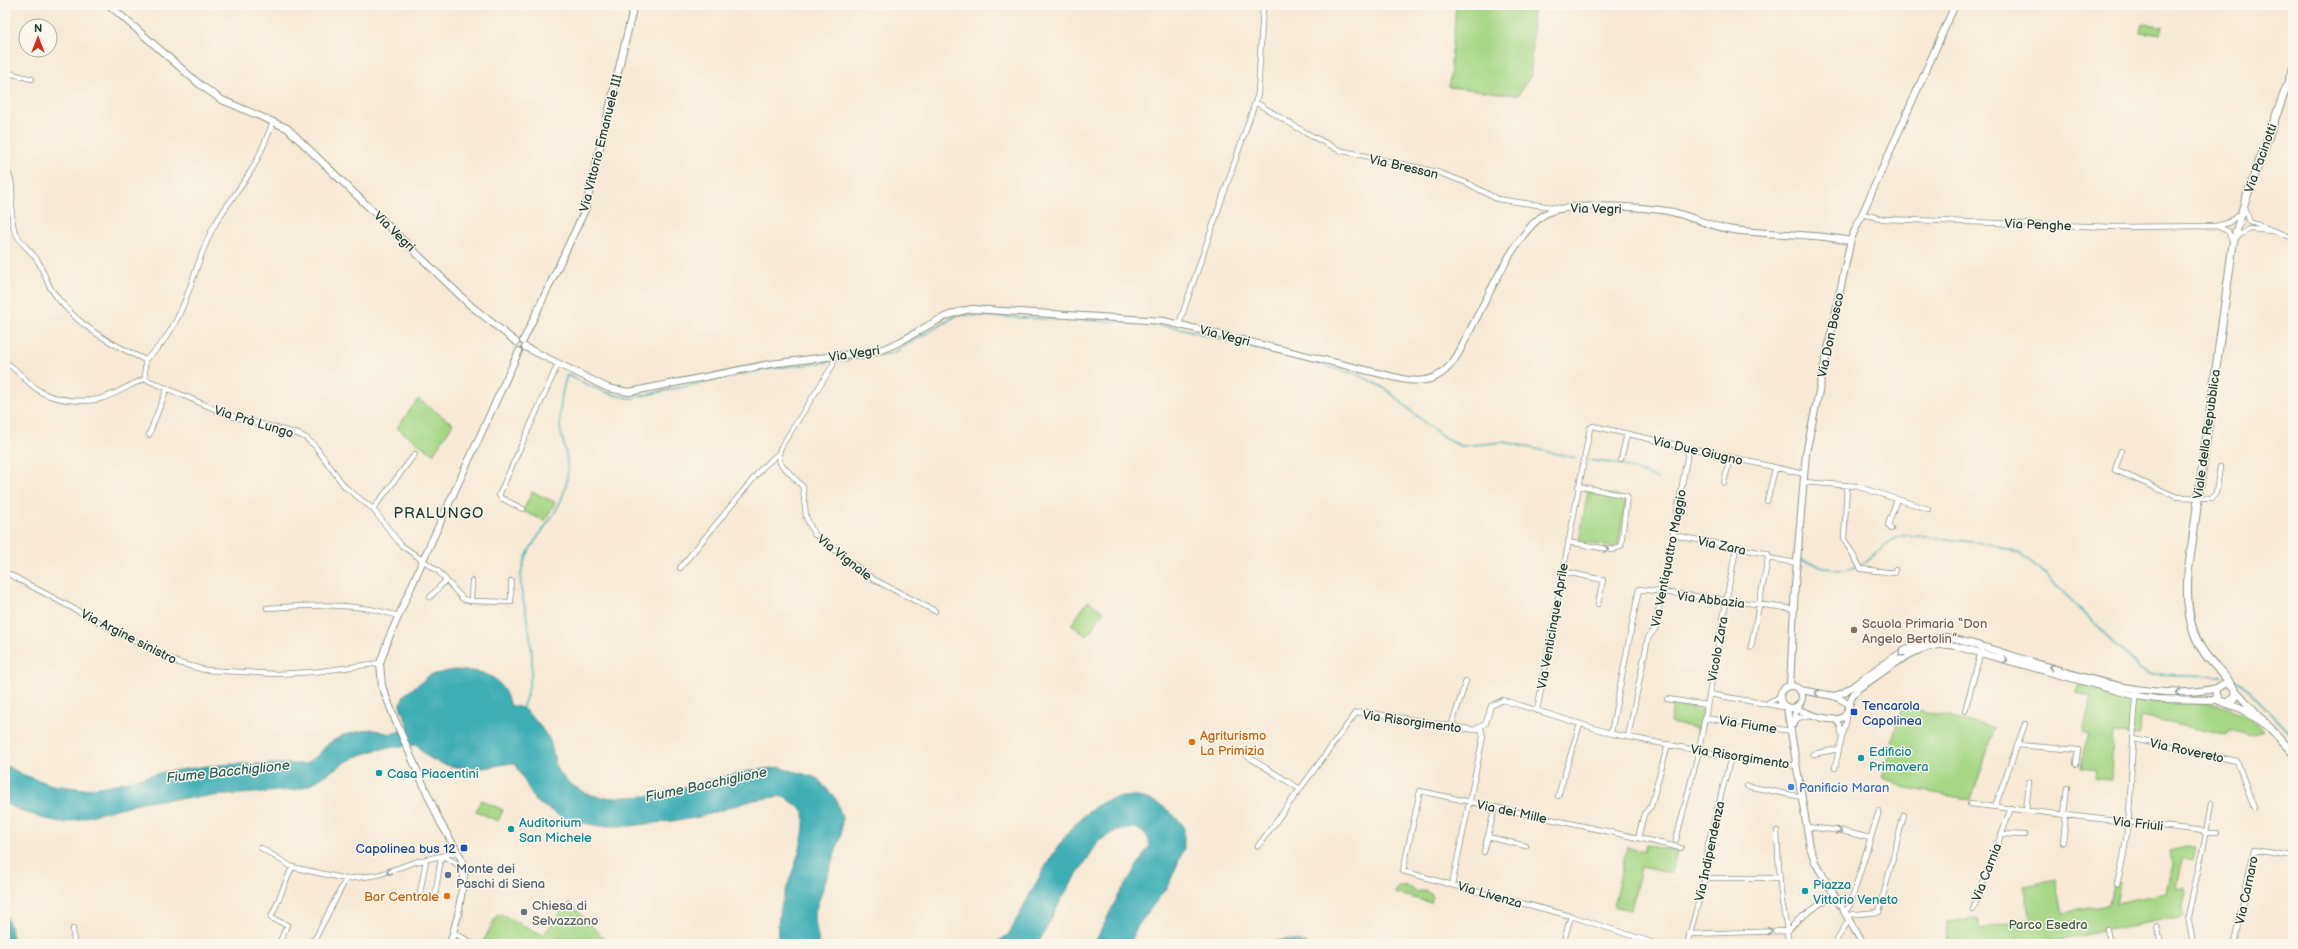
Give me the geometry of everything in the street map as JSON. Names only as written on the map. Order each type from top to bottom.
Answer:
[{"type":"main road","name":"Via Pacinotti","points":[[2245,201],[2293,69]]},
{"type":"main road","name":"Viale della Repubblica","points":[[2245,201],[2233,244],[2188,573],[2187,606],[2197,640],[2220,675],[2293,753]]},
{"type":"main road","name":"Viale della Repubblica","points":[[2220,675],[2216,694],[2218,700],[2243,709],[2267,726]]},
{"type":"main road","name":"Viale della Repubblica","points":[[2217,687],[2226,683],[2232,687]]},
{"type":"main road","points":[[2226,703],[2234,698],[2232,687]]},
{"type":"street","name":"Via Vegri","points":[[109,5],[192,78],[220,99],[287,128],[470,305],[516,342]]},
{"type":"street","name":"Via Vittorio Emanuele III","points":[[524,344],[585,210],[634,5]]},
{"type":"street","points":[[1179,324],[1247,122],[1256,102],[1260,85],[1260,37],[1263,5]]},
{"type":"street","name":"Via Don Bosco","points":[[1790,686],[1804,474],[1810,431],[1850,241],[1955,5]]},
{"type":"street","points":[[5,72],[32,79]]},
{"type":"street","name":"Via Bressan","points":[[1256,102],[1306,133],[1339,150],[1437,172],[1467,183],[1497,199],[1559,208]]},
{"type":"street","points":[[5,362],[43,393],[71,400],[104,398],[145,379],[145,360],[157,349],[173,328],[189,293],[212,230],[253,168],[273,122]]},
{"type":"street","points":[[5,167],[10,174],[12,182],[14,229],[17,236],[39,263],[51,288],[94,334],[145,360]]},
{"type":"street","points":[[2245,201],[2245,211],[2250,222],[2293,238]]},
{"type":"street","name":"Via Vegri","points":[[524,344],[558,364],[608,388],[629,392],[770,364],[858,354],[891,347],[947,315],[973,309],[1145,318],[1179,324],[1402,380],[1425,381],[1441,374],[1455,358],[1513,250],[1529,226],[1539,218],[1559,208],[1590,206],[1656,210],[1671,212],[1731,230],[1850,241]]},
{"type":"street","name":"Via Penghe","points":[[1861,214],[1884,219],[2112,227],[2216,226],[2228,223],[2241,213]]},
{"type":"street","points":[[2216,226],[2228,231],[2233,244]]},
{"type":"street","points":[[2233,244],[2236,237],[2244,231],[2272,231]]},
{"type":"street","points":[[450,944],[454,933],[465,875],[462,860],[440,822],[409,752],[382,686],[380,666],[398,616],[423,560],[519,350],[524,344],[516,342],[515,347],[519,350]]},
{"type":"street","points":[[680,568],[763,468],[778,453],[833,365],[834,357]]},
{"type":"street","points":[[523,509],[501,498],[499,495],[558,364]]},
{"type":"street","name":"Via Prà Lungo","points":[[145,379],[231,416],[283,429],[306,438],[315,446],[345,487],[373,509],[401,545],[423,560],[446,580],[464,599],[471,601]]},
{"type":"street","points":[[149,435],[167,388]]},
{"type":"street","name":"Via Due Giugno","points":[[1593,426],[1775,469],[1804,474]]},
{"type":"street","name":"Via Venticinque Aprile","points":[[1537,710],[1588,432],[1593,426]]},
{"type":"street","points":[[1621,459],[1627,434]]},
{"type":"street","name":"Via Ventiquattro Maggio","points":[[1628,737],[1648,638],[1655,630],[1689,448]]},
{"type":"street","points":[[2120,451],[2115,467],[2116,470],[2177,497],[2208,499],[2214,496],[2220,467]]},
{"type":"street","name":"Via Vignale","points":[[778,453],[783,467],[803,486],[806,517],[814,534],[873,579],[935,612]]},
{"type":"street","points":[[373,509],[415,454]]},
{"type":"street","points":[[1724,484],[1730,458]]},
{"type":"street","points":[[1767,501],[1775,469]]},
{"type":"street","points":[[1803,482],[1860,487],[1928,509]]},
{"type":"street","points":[[1568,542],[1613,550],[1621,546],[1627,496],[1578,486]]},
{"type":"street","points":[[1847,486],[1843,534],[1844,539],[1860,567],[1895,573],[1896,570]]},
{"type":"street","points":[[1891,529],[1889,522],[1897,499]]},
{"type":"street","name":"Via Zara","points":[[1673,535],[1768,554],[1768,558],[1797,563]]},
{"type":"street","name":"Vicolo Zara","points":[[1676,840],[1699,750],[1736,548]]},
{"type":"street","points":[[1759,605],[1768,558]]},
{"type":"street","points":[[1562,571],[1603,580],[1598,604]]},
{"type":"street","name":"Via Argine sinistro","points":[[5,572],[151,650],[179,663],[205,670],[277,674],[380,666]]},
{"type":"street","points":[[430,598],[446,580]]},
{"type":"street","points":[[472,581],[471,601],[511,602],[511,581]]},
{"type":"street","name":"Via Abbazia","points":[[1611,733],[1639,589],[1794,609]]},
{"type":"street","points":[[267,608],[315,604],[378,610],[398,616]]},
{"type":"street","name":"Via Abbazia","points":[[1751,646],[1759,605]]},
{"type":"street","name":"Viale della Repubblica","points":[[1834,696],[1844,693],[1908,649],[1930,639],[1946,637],[1981,650],[2157,699],[2218,700]]},
{"type":"street","name":"Viale della Repubblica","points":[[1848,703],[1852,695],[1859,688],[1912,654],[1928,646],[1945,644],[1981,650]]},
{"type":"street","points":[[1965,711],[1981,650]]},
{"type":"street","points":[[1451,727],[1466,681]]},
{"type":"street","points":[[1835,768],[1846,723],[1848,703],[1834,696],[1800,690],[1790,686],[1782,690],[1780,697],[1786,707],[1792,730],[1810,847],[1815,862],[1863,944]]},
{"type":"street","name":"Viale della Repubblica","points":[[2137,693],[2200,692],[2217,687]]},
{"type":"street","points":[[1792,730],[1796,708],[1802,700],[1800,690]]},
{"type":"street","name":"Via Rovereto","points":[[2117,884],[2124,860],[2130,822],[2137,693]]},
{"type":"street","name":"Via Fiume","points":[[1709,694],[1768,702],[1786,707]]},
{"type":"street","points":[[1768,702],[1780,697]]},
{"type":"street","points":[[1668,699],[1708,705]]},
{"type":"street","name":"Via Risorgimento","points":[[1258,846],[1356,713],[1365,712],[1475,730],[1486,724],[1489,710],[1496,702],[1503,700],[1628,737],[1731,757],[1798,766]]},
{"type":"street","points":[[1786,707],[1796,708],[1810,715],[1836,720],[1842,719],[1846,714]]},
{"type":"street","points":[[1792,730],[1798,718],[1810,715]]},
{"type":"street","name":"Via Fiume","points":[[1705,718],[1792,730]]},
{"type":"street","points":[[1836,720],[1840,726],[1842,737]]},
{"type":"street","points":[[1558,796],[1580,724]]},
{"type":"street","points":[[1995,807],[2018,745],[2024,724]]},
{"type":"street","name":"Via Livenza","points":[[1481,728],[1483,737],[1452,885],[1571,916],[1658,944]]},
{"type":"street","name":"Via Rovereto","points":[[2134,739],[2236,761],[2254,808]]},
{"type":"street","points":[[1638,838],[1644,814],[1651,806],[1668,744]]},
{"type":"street","points":[[2018,745],[2078,750],[2076,764]]},
{"type":"street","points":[[1813,754],[1840,749]]},
{"type":"street","points":[[1242,753],[1300,789]]},
{"type":"street","name":"Via Indipendenza","points":[[1687,944],[1705,878],[1707,848],[1731,757]]},
{"type":"street","points":[[2026,810],[2029,782]]},
{"type":"street","points":[[1747,786],[1802,797]]},
{"type":"street","points":[[2063,842],[2067,787]]},
{"type":"street","name":"Via dei Mille","points":[[1452,885],[1403,871],[1420,791],[1681,848]]},
{"type":"street","points":[[2194,944],[2188,916],[2206,834],[2211,803]]},
{"type":"street","name":"Via Friuli","points":[[1970,804],[2130,822],[2206,834],[2217,833]]},
{"type":"street","points":[[1484,852],[1495,807]]},
{"type":"street","name":"Via Carnia","points":[[1973,910],[2011,808]]},
{"type":"street","points":[[1834,944],[1844,930],[1878,811]]},
{"type":"street","points":[[1847,916],[1879,912],[1904,815]]},
{"type":"street","points":[[1807,827],[1842,831],[1870,838]]},
{"type":"street","points":[[1777,831],[1779,878],[1784,921],[1788,931],[1788,944]]},
{"type":"street","name":"Via Carnia","points":[[2001,834],[2024,835]]},
{"type":"street","points":[[1488,837],[1526,846]]},
{"type":"street","points":[[261,848],[292,867],[346,879],[378,875],[458,852]]},
{"type":"street","name":"Via Carnaro","points":[[2234,944],[2254,850],[2293,856]]},
{"type":"street","points":[[442,857],[456,863],[465,875]]},
{"type":"street","points":[[435,896],[442,857]]},
{"type":"street","points":[[419,899],[426,860]]},
{"type":"street","points":[[451,860],[462,860]]},
{"type":"street","points":[[279,944],[287,925],[271,918],[292,867]]},
{"type":"street","points":[[1705,878],[1779,878]]},
{"type":"street","points":[[304,944],[315,939],[346,879]]},
{"type":"street","points":[[1690,934],[1788,931],[1798,920],[1834,894]]},
{"type":"street","points":[[1563,944],[1571,916]]},
{"type":"street","points":[[2157,926],[2161,944]]},
{"type":"street","points":[[73,929],[74,944]]},
{"type":"street","points":[[1844,930],[1854,929]]},
{"type":"street","points":[[2107,930],[2110,944]]},
{"type":"street","points":[[454,933],[474,944]]},
{"type":"green space","points":[[1456,5],[1533,5],[1531,75],[1518,95],[1449,87]]},
{"type":"green space","points":[[2142,24],[2163,26],[2161,35],[2140,32]]},
{"type":"green space","points":[[418,399],[453,424],[433,454],[397,428]]},
{"type":"green space","points":[[1588,491],[1623,497],[1626,500],[1618,545],[1614,548],[1579,541]]},
{"type":"green space","points":[[532,492],[555,502],[545,521],[523,511]]},
{"type":"green space","points":[[1088,601],[1104,612],[1087,636],[1071,625]]},
{"type":"green space","points":[[2078,685],[2135,700],[2192,702],[2220,705],[2249,718],[2264,730],[2253,736],[2229,730],[2228,734],[2224,735],[2141,717],[2140,734],[2113,733],[2111,780],[2095,779],[2096,770],[2082,768],[2084,749],[2089,734],[2083,732],[2092,697],[2076,692]]},
{"type":"green space","points":[[1673,705],[1704,710],[1700,729],[1670,723]]},
{"type":"green space","points":[[1902,706],[1995,728],[1971,800],[1902,787],[1882,777]]},
{"type":"green space","points":[[481,800],[503,810],[498,821],[476,811]]},
{"type":"green space","points":[[1646,845],[1677,852],[1671,873],[1641,867],[1631,910],[1613,906],[1627,847],[1644,852]]},
{"type":"green space","name":"Parco Esedra","points":[[2186,847],[2196,848],[2193,860],[2182,858],[2176,887],[2187,888],[2183,906],[2184,916],[2107,930],[2045,944],[2040,942],[2026,944],[1947,944],[1946,922],[1977,919],[1980,929],[2031,919],[2024,886],[2056,880],[2063,913],[2109,904],[2113,884],[2120,883],[2116,903],[2166,893],[2172,864],[2170,851]]},
{"type":"green space","points":[[1398,886],[1409,886],[1416,892],[1425,890],[1433,896],[1431,903],[1395,893]]},
{"type":"green space","points":[[569,902],[609,944],[482,944],[497,915],[501,914],[543,935]]},
{"type":"water","name":"Fiume Bacchiglione","points":[[453,670],[474,671],[490,676],[496,680],[506,694],[510,705],[523,708],[537,722],[550,740],[557,770],[569,783],[585,793],[603,798],[648,796],[743,772],[780,767],[817,778],[836,799],[842,818],[841,836],[814,915],[819,944],[778,944],[778,926],[781,909],[801,844],[804,828],[804,811],[784,796],[754,800],[696,818],[630,826],[599,826],[567,820],[535,801],[515,763],[485,768],[454,767],[429,758],[418,745],[385,748],[369,752],[346,762],[311,784],[295,790],[146,801],[64,823],[41,818],[5,804],[5,765],[24,775],[53,785],[85,789],[111,785],[164,772],[208,766],[236,764],[304,764],[317,756],[329,743],[343,735],[371,729],[391,734],[409,728],[400,706],[404,695],[430,675]]},
{"type":"water","points":[[1132,796],[1148,799],[1161,805],[1184,826],[1184,848],[1169,884],[1137,927],[1130,944],[1094,944],[1117,898],[1150,845],[1146,834],[1135,828],[1117,830],[1099,841],[1062,898],[1038,944],[994,944],[1008,935],[1051,858],[1064,838],[1079,821],[1094,807],[1111,799]]},
{"type":"water","points":[[5,911],[14,940],[14,944],[5,944]]},
{"type":"water","points":[[1287,939],[1308,944],[1260,944]]},
{"type":"waterway","points":[[959,315],[1141,323],[1180,328],[1359,375],[1386,389],[1425,423],[1448,440],[1461,446],[1505,442],[1576,458]]},
{"type":"waterway","points":[[840,361],[893,353],[956,316]]},
{"type":"waterway","points":[[522,709],[527,695],[532,671],[532,648],[521,588],[521,576],[524,563],[529,552],[556,510],[566,485],[568,470],[560,426],[560,413],[561,400],[567,375],[606,392],[632,398],[765,369],[828,362]]},
{"type":"waterway","points":[[1588,460],[1619,464],[1658,479]]},
{"type":"waterway","points":[[1800,560],[1834,569],[1851,569],[1869,559],[1892,540],[1906,535],[1993,544],[2022,555],[2040,569],[2141,670],[2149,674],[2222,676]]},
{"type":"waterway","points":[[2230,677],[2241,683],[2293,737]]},
{"type":"place","name":"Scuola Primaria “Don Angelo Bertolin”","points":[[1854,630]]},
{"type":"place","name":"Tencarola Capolinea","points":[[1854,712]]},
{"type":"place","name":"Agriturismo La Primizia","points":[[1192,742]]},
{"type":"place","name":"Edificio Primavera","points":[[1861,758]]},
{"type":"place","name":"Casa Piacentini","points":[[379,773]]},
{"type":"place","name":"Panificio Maran","points":[[1791,787]]},
{"type":"place","name":"Auditorium San Michele","points":[[511,829]]},
{"type":"place","name":"Capolinea bus 12","points":[[464,848]]},
{"type":"place","name":"Monte dei Paschi di Siena","points":[[448,875]]},
{"type":"place","name":"Piazza Vittorio Veneto","points":[[1805,891]]},
{"type":"place","name":"Bar Centrale","points":[[447,896]]},
{"type":"place","name":"Chiesa di Selvazzano","points":[[524,912]]},
{"type":"district","name":"PRALUNGO","points":[[439,513]]}]
